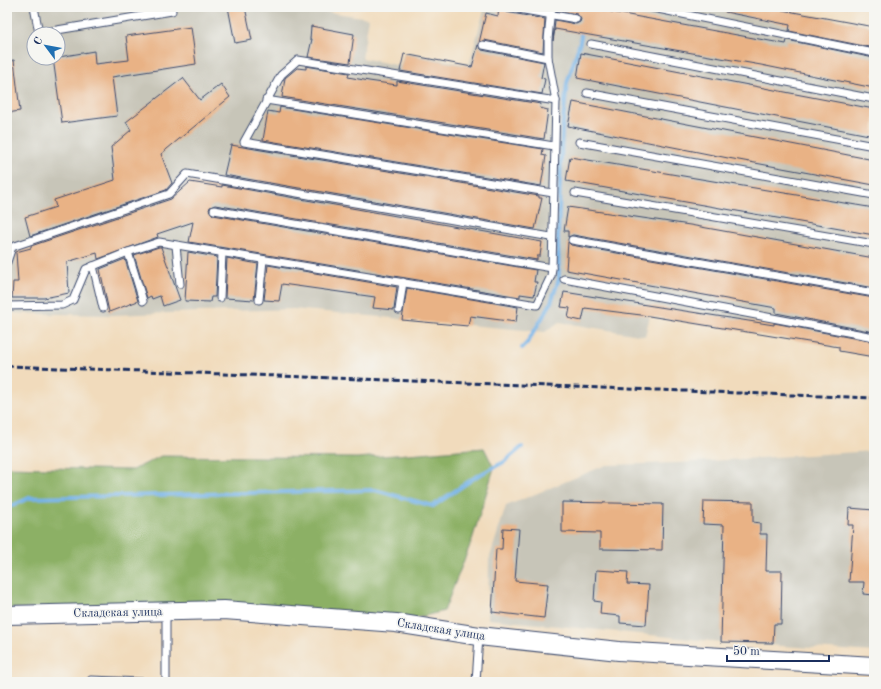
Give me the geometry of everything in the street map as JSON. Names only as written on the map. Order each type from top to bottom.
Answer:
[{"type":"street","name":"Складская улица","points":[[7,615],[224,610],[396,622],[479,636],[619,651],[874,666]]},
{"type":"lane","points":[[34,7],[39,33],[172,12]]},
{"type":"lane","points":[[507,7],[551,11],[576,19]]},
{"type":"lane","points":[[648,7],[874,53]]},
{"type":"lane","points":[[7,306],[62,305],[73,300],[86,269],[128,252],[159,242],[537,305],[551,276],[552,268],[551,237],[556,101],[548,58],[551,11]]},
{"type":"lane","points":[[591,44],[874,99]]},
{"type":"lane","points":[[482,45],[548,58]]},
{"type":"lane","points":[[553,193],[244,142],[281,75],[298,60],[556,101]]},
{"type":"lane","points":[[587,93],[874,146]]},
{"type":"lane","points":[[266,100],[554,146]]},
{"type":"lane","points":[[579,142],[874,195]]},
{"type":"lane","points":[[7,262],[12,247],[169,194],[186,174],[551,237]]},
{"type":"lane","points":[[575,193],[874,244]]},
{"type":"lane","points":[[214,210],[552,268]]},
{"type":"lane","points":[[572,240],[874,292]]},
{"type":"lane","points":[[176,246],[180,284]]},
{"type":"lane","points":[[128,252],[142,301]]},
{"type":"lane","points":[[220,298],[222,253]]},
{"type":"lane","points":[[259,300],[263,260]]},
{"type":"lane","points":[[93,266],[103,308]]},
{"type":"lane","points":[[564,279],[874,337]]},
{"type":"lane","points":[[399,310],[403,282]]},
{"type":"lane","points":[[166,612],[166,682]]},
{"type":"lane","points":[[476,682],[479,636]]},
{"type":"lane","points":[[91,680],[142,682]]},
{"type":"shaded area","points":[[7,7],[294,7],[369,18],[362,58],[400,66],[404,52],[469,65],[485,7],[765,7],[874,26],[874,357],[839,351],[839,347],[650,316],[645,336],[559,322],[545,332],[293,309],[111,315],[7,313]]},
{"type":"shaded area","points":[[874,451],[874,652],[721,642],[488,619],[489,560],[506,506],[606,465],[679,463]]},
{"type":"green space","points":[[484,448],[494,468],[472,540],[444,611],[396,623],[7,608],[7,467],[133,470],[161,456],[357,458]]},
{"type":"building","points":[[228,7],[245,7],[252,40],[235,43]]},
{"type":"building","points":[[499,7],[502,7],[506,12],[545,19],[543,52],[484,40],[479,43],[486,13],[498,16]]},
{"type":"building","points":[[556,7],[585,7],[786,44],[787,40],[874,58],[874,88],[761,65],[555,29],[553,41],[555,20],[576,24],[580,22],[581,19],[577,14],[556,10]]},
{"type":"building","points":[[725,7],[766,7],[874,27],[874,48],[789,31],[790,25],[725,12]]},
{"type":"building","points":[[311,26],[354,34],[350,63],[308,57],[312,39],[310,39]]},
{"type":"building","points":[[191,27],[196,64],[112,77],[117,116],[62,123],[54,66],[66,66],[66,56],[94,51],[95,64],[129,60],[126,36]]},
{"type":"building","points":[[478,45],[482,50],[544,62],[541,78],[545,79],[542,94],[400,71],[404,54],[472,67]]},
{"type":"building","points":[[581,53],[874,109],[874,136],[577,78]]},
{"type":"building","points":[[14,60],[20,111],[7,113],[7,61]]},
{"type":"building","points":[[306,66],[349,73],[348,77],[369,81],[397,85],[397,81],[541,104],[540,108],[548,110],[544,139],[282,97],[285,78],[297,68],[306,69]]},
{"type":"building","points":[[183,78],[200,100],[221,84],[230,97],[161,154],[172,183],[166,190],[30,236],[25,217],[56,207],[54,200],[115,180],[111,147],[131,130],[126,122]]},
{"type":"building","points":[[573,102],[874,160],[874,185],[568,126]]},
{"type":"building","points":[[280,107],[543,149],[542,155],[546,156],[541,186],[263,140],[268,111],[279,113]]},
{"type":"building","points":[[231,145],[539,196],[539,198],[542,198],[535,229],[224,175]]},
{"type":"building","points":[[570,157],[874,208],[874,235],[566,181]]},
{"type":"building","points":[[190,182],[222,187],[222,185],[542,242],[540,256],[537,256],[537,260],[215,205],[210,207],[209,210],[213,215],[536,270],[534,282],[537,282],[534,296],[520,294],[520,297],[189,242],[193,222],[157,234],[158,237],[98,259],[97,253],[67,262],[69,293],[44,298],[12,298],[13,282],[18,282],[16,252],[171,199]]},
{"type":"building","points":[[568,207],[690,225],[874,258],[874,288],[573,235],[568,237],[568,231],[564,231]]},
{"type":"building","points":[[568,242],[571,245],[874,298],[874,332],[776,313],[776,308],[566,270]]},
{"type":"building","points":[[161,247],[180,300],[163,306],[160,296],[152,299],[151,296],[147,298],[134,255]]},
{"type":"building","points":[[188,252],[217,257],[215,297],[211,297],[210,302],[185,301]]},
{"type":"building","points":[[227,258],[258,264],[254,300],[225,298]]},
{"type":"building","points":[[125,259],[138,301],[109,312],[100,269]]},
{"type":"building","points":[[268,265],[397,287],[394,310],[373,308],[375,297],[282,284],[279,301],[264,300]]},
{"type":"building","points":[[407,288],[518,307],[516,322],[470,316],[468,326],[402,320]]},
{"type":"building","points":[[564,292],[774,325],[774,323],[874,342],[874,357],[839,351],[839,347],[649,316],[585,308],[582,321],[568,318],[570,308],[561,307]]},
{"type":"building","points":[[704,501],[753,502],[753,522],[760,523],[760,534],[767,534],[766,571],[782,571],[781,624],[774,624],[773,643],[721,642],[724,525],[703,524]]},
{"type":"building","points":[[562,502],[663,504],[662,550],[600,549],[600,533],[562,532]]},
{"type":"building","points":[[849,508],[874,510],[874,595],[863,594],[864,582],[849,582],[853,525],[848,525]]},
{"type":"building","points":[[503,528],[519,529],[515,581],[548,584],[544,618],[492,612],[496,549],[502,549]]},
{"type":"building","points":[[596,570],[628,572],[627,584],[649,585],[646,625],[620,623],[620,616],[600,614],[601,602],[594,601]]},
{"type":"waterway","points":[[522,348],[527,343],[550,305],[559,279],[558,236],[562,131],[567,83],[580,42],[582,29]]},
{"type":"waterway","points":[[7,508],[29,498],[375,490],[433,506],[477,476],[504,462],[522,447]]},
{"type":"railway","points":[[7,366],[874,398]]}]
